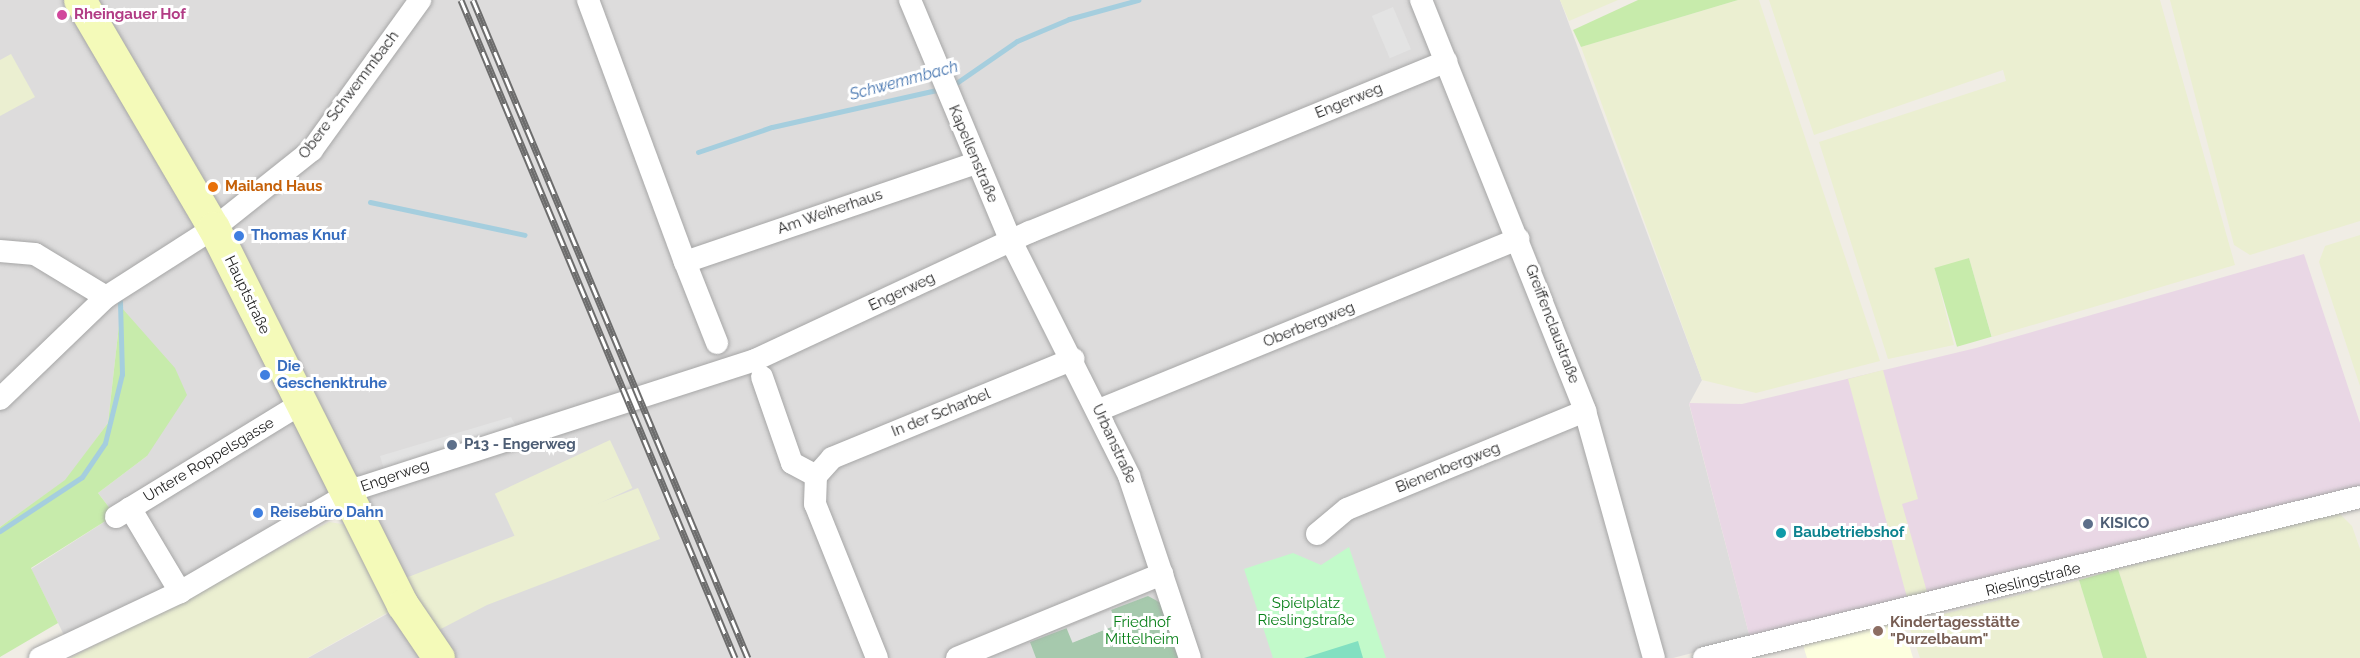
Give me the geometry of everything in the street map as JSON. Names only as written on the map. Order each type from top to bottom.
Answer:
[{"type":"main road","name":"Hauptstraße","points":[[80,0],[214,228],[403,605],[439,658]]},
{"type":"street","name":"Obere Schwemmbach","points":[[0,399],[106,297],[214,228],[312,150],[420,0]]},
{"type":"street","points":[[588,0],[717,343]]},
{"type":"street","name":"Kapellenstraße","points":[[910,0],[976,163],[1011,241]]},
{"type":"street","name":"Greiffenclaustraße","points":[[1421,0],[1520,239],[1585,411],[1654,658]]},
{"type":"street","name":"Engerweg","points":[[40,658],[180,592],[347,493],[755,360],[1011,241],[1446,61]]},
{"type":"street","name":"Am Weiherhaus","points":[[685,262],[976,163]]},
{"type":"street","name":"Oberbergweg","points":[[1099,410],[1520,239]]},
{"type":"street","name":"Urbanstraße","points":[[1011,241],[1099,410],[1140,501],[1190,658]]},
{"type":"street","points":[[0,251],[44,258],[106,297]]},
{"type":"street","name":"In der Scharbel","points":[[816,476],[832,458],[1073,359]]},
{"type":"street","points":[[762,377],[792,463],[816,476],[814,504],[877,658]]},
{"type":"street","name":"Untere Roppelsgasse","points":[[180,592],[123,513],[302,404]]},
{"type":"street","name":"Bienenbergweg","points":[[1317,534],[1347,509],[1585,411]]},
{"type":"street","name":"Rieslingstraße","points":[[1704,658],[2360,497]]},
{"type":"street","points":[[957,658],[1162,574]]},
{"type":"shaded area","points":[[0,0],[1560,0],[1702,380],[1689,404],[1750,638],[1673,658],[308,658],[403,605],[347,493],[69,645],[31,569],[115,515],[98,493],[147,456],[121,307],[108,423],[66,480],[0,527]]},
{"type":"shaded area","points":[[1560,0],[1618,0],[1569,21]]},
{"type":"shaded area","points":[[1738,0],[1759,0],[1880,361],[1756,393],[1702,380],[1581,47]]},
{"type":"shaded area","points":[[1769,0],[2160,0],[2235,265],[1992,337],[1969,258],[1935,270],[1954,345],[1888,359],[1819,142],[2006,81],[2003,70],[1814,135]]},
{"type":"shaded area","points":[[2170,0],[2360,0],[2360,221],[2250,255],[2234,245]]},
{"type":"shaded area","points":[[1393,7],[1411,49],[1390,58],[1372,16]]},
{"type":"shaded area","points":[[11,54],[35,97],[0,116],[0,60]]},
{"type":"shaded area","points":[[2360,235],[2360,386],[2319,262],[2325,246]]},
{"type":"shaded area","points":[[2304,254],[2360,423],[2360,487],[1750,638],[1689,403],[1742,404],[1976,348]]},
{"type":"shaded area","points":[[1883,370],[1918,499],[1902,504],[1929,599],[1909,605],[1848,379]]},
{"type":"shaded area","name":"P13 - Engerweg","points":[[511,417],[520,434],[387,479],[380,456]]},
{"type":"shaded area","points":[[610,440],[632,488],[517,542],[495,494]]},
{"type":"shaded area","points":[[638,488],[660,539],[487,605],[435,632],[403,579]]},
{"type":"shaded area","points":[[2339,513],[2352,526],[2360,549],[2360,658],[2147,658],[2118,569]]},
{"type":"shaded area","points":[[329,522],[348,525],[392,610],[307,658],[70,658]]},
{"type":"shaded area","points":[[2079,580],[2103,658],[1920,658],[1908,623]]},
{"type":"shaded area","points":[[1111,610],[1117,625],[1072,643],[1066,628]]},
{"type":"shaded area","name":"Kindertagesstätte \"Purzelbaum\"","points":[[1901,618],[1913,658],[1807,658],[1803,645]]},
{"type":"green space","points":[[1638,0],[1738,0],[1581,47],[1573,30]]},
{"type":"green space","points":[[1969,258],[1992,337],[1957,347],[1934,268]]},
{"type":"green space","points":[[121,307],[175,368],[187,395],[147,456],[98,493],[115,515],[31,568],[58,623],[0,657],[0,527],[65,480],[108,423]]},
{"type":"green space","name":"Spielplatz Rieslingstraße","points":[[1349,547],[1386,658],[1273,658],[1244,569],[1293,553],[1321,565]]},
{"type":"green space","points":[[2118,569],[2147,658],[2103,658],[2079,580]]},
{"type":"green space","name":"Friedhof Mittelheim","points":[[1148,596],[1161,603],[1180,658],[1036,658],[1030,642],[1067,628],[1073,642],[1116,625],[1111,610]]},
{"type":"green space","points":[[1358,641],[1363,658],[1304,658]]},
{"type":"waterway","name":"Schwemmbach","points":[[952,86],[1017,41],[1069,19],[1138,0]]},
{"type":"waterway","name":"Schwemmbach","points":[[698,152],[772,127],[940,89]]},
{"type":"waterway","name":"Schwemmbach","points":[[370,202],[525,235]]},
{"type":"waterway","name":"Schwemmbach","points":[[0,531],[82,477],[105,443],[122,374],[120,301]]},
{"type":"railway","points":[[461,0],[735,658]]},
{"type":"railway","points":[[473,0],[748,658]]},
{"type":"place","name":"Rheingauer Hof","points":[[62,15]]},
{"type":"place","name":"Mailand Haus","points":[[213,187]]},
{"type":"place","name":"Thomas Knuf","points":[[239,236]]},
{"type":"place","name":"Die Geschenktruhe","points":[[265,375]]},
{"type":"place","name":"P13 - Engerweg","points":[[452,445]]},
{"type":"place","name":"Reisebüro Dahn","points":[[258,513]]},
{"type":"place","name":"KISICO","points":[[2088,524]]},
{"type":"place","name":"Baubetriebshof","points":[[1781,533]]},
{"type":"place","name":"Kindertagesstätte \"Purzelbaum\"","points":[[1878,631]]}]
